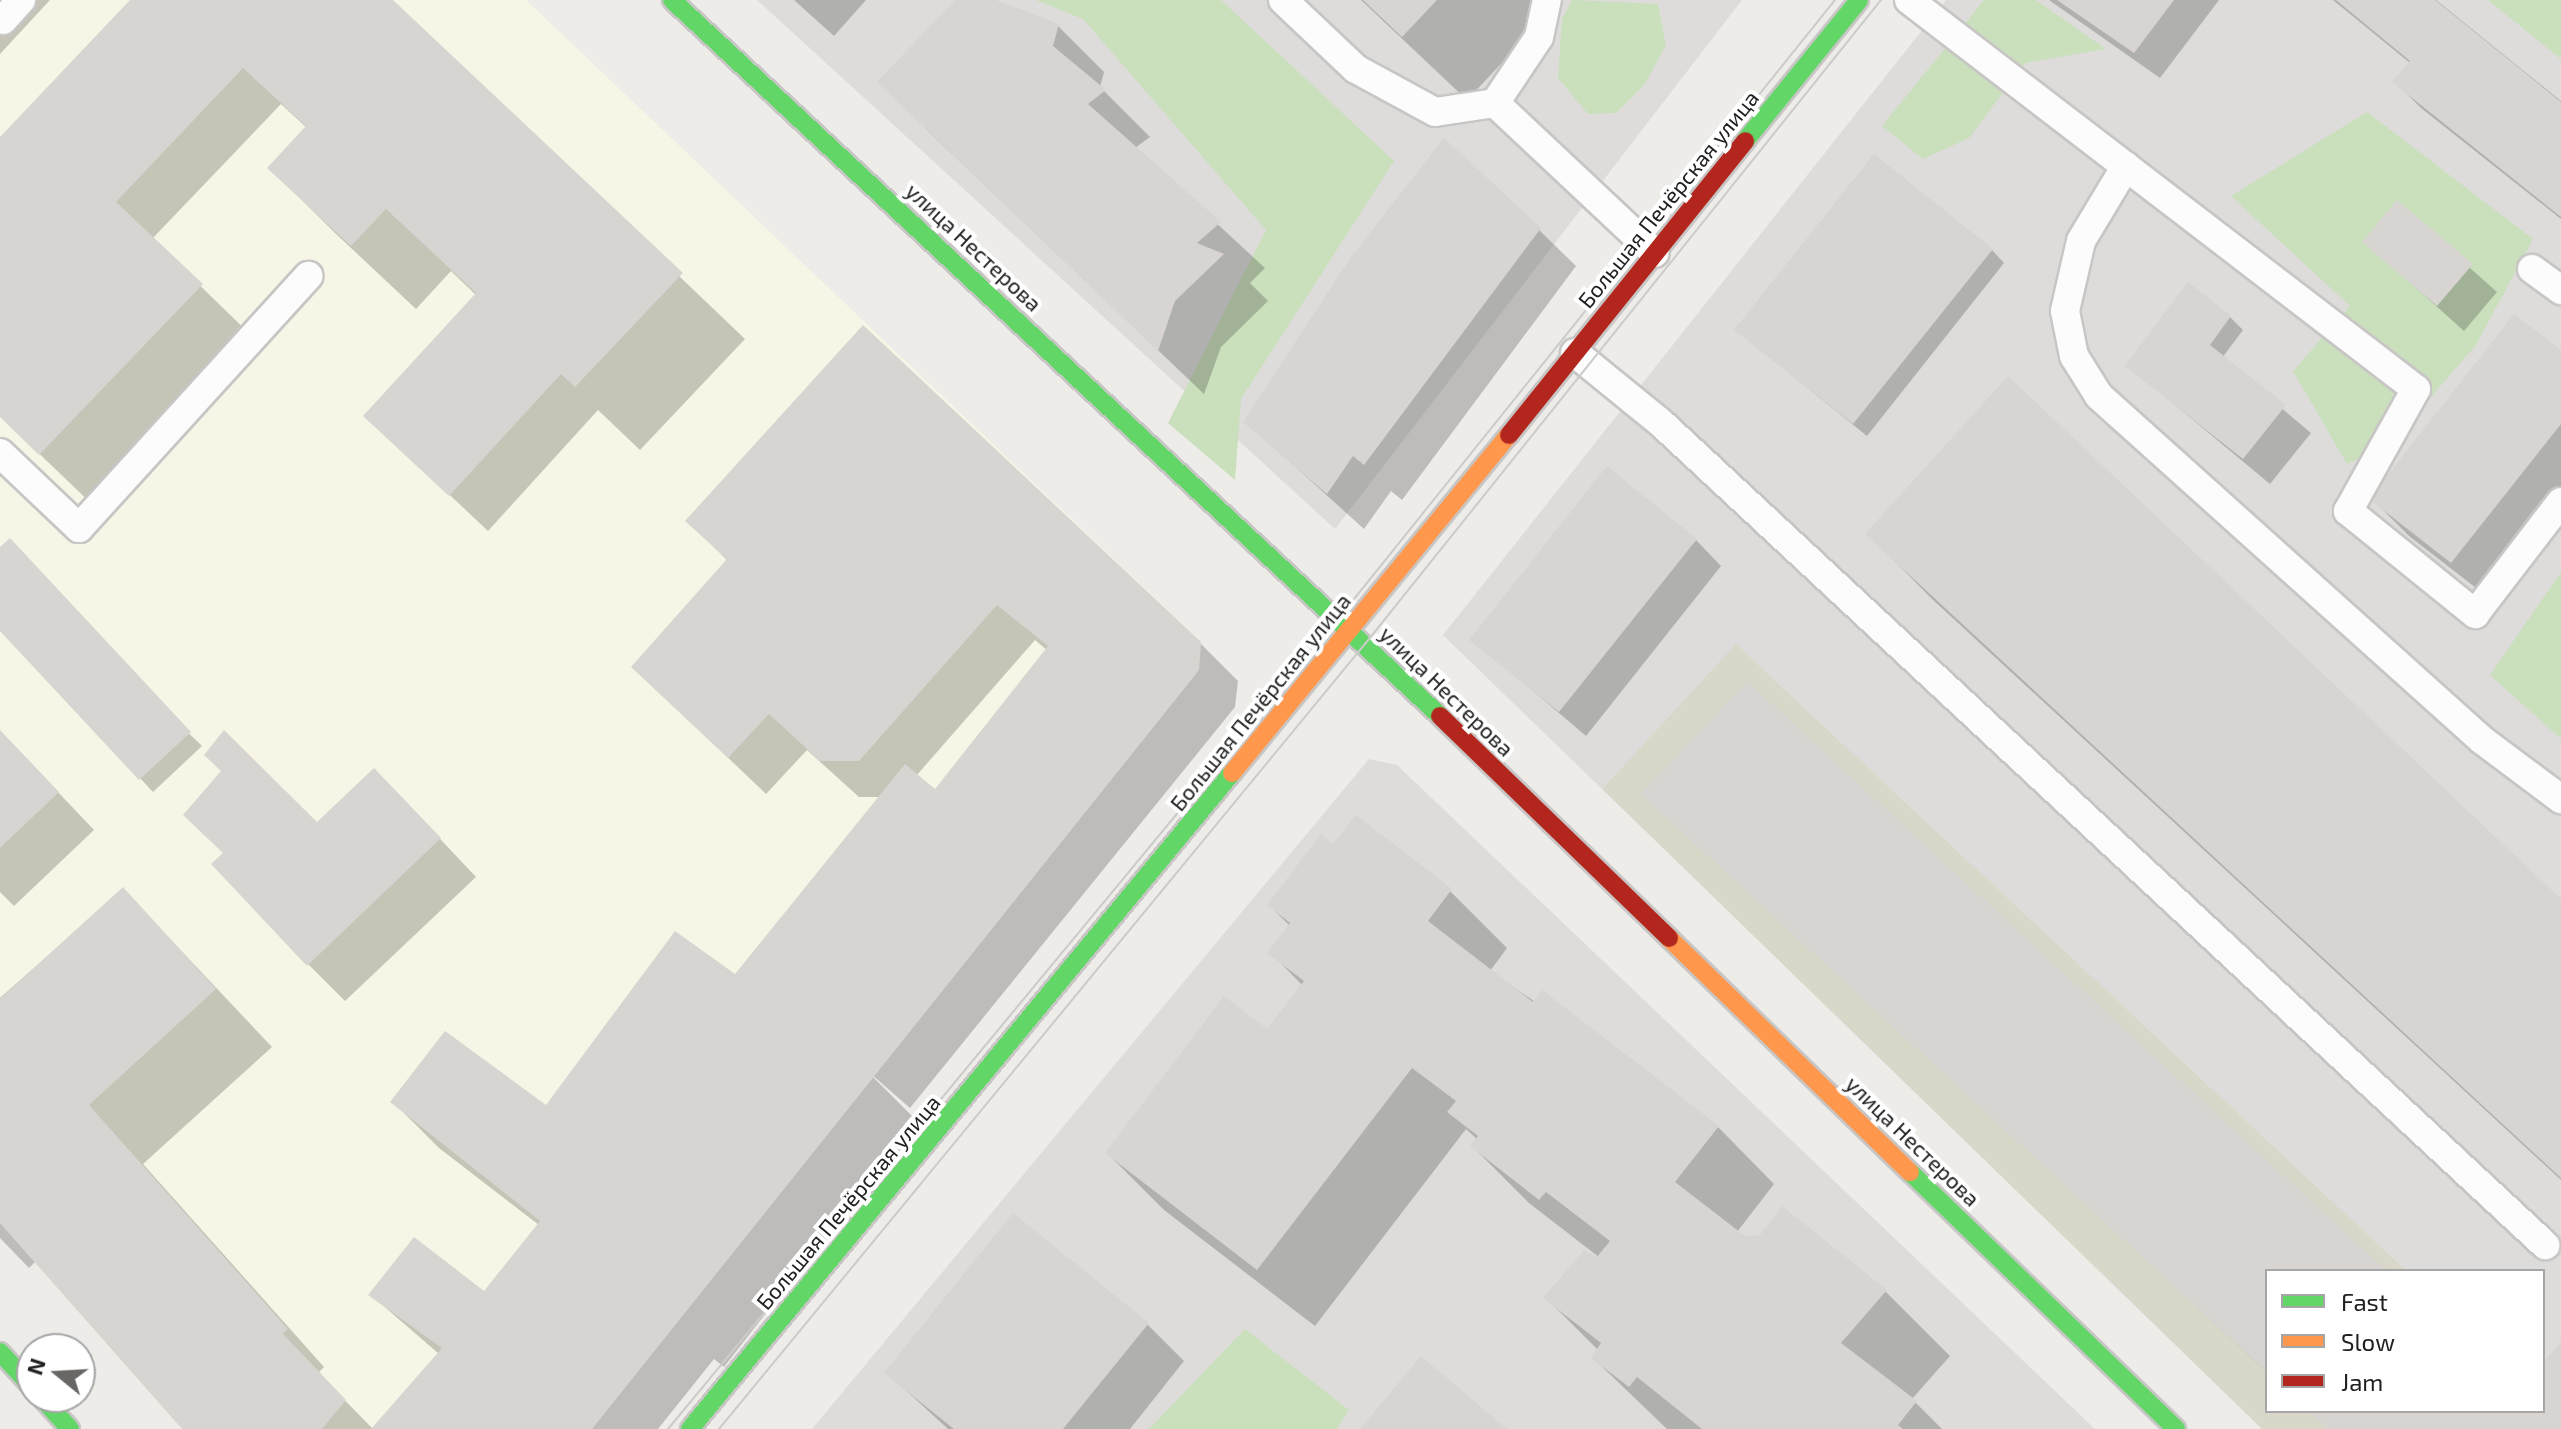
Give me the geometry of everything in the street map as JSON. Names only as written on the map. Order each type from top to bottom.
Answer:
[{"type":"street","name":"улица Нестерова","points":[[672,0],[1350,630],[2176,1429]]},
{"type":"street","name":"Большая Печёрская улица","points":[[690,1429],[1350,630],[1859,0]]},
{"type":"street","points":[[0,1352],[16,1370]]},
{"type":"street","points":[[56,1413],[70,1429]]},
{"type":"lane","points":[[1283,0],[1356,69],[1435,112],[1495,103],[1539,37],[1547,0]]},
{"type":"lane","points":[[1909,0],[2416,389],[2348,511],[2475,614],[2561,502]]},
{"type":"lane","points":[[1495,103],[1655,253]]},
{"type":"lane","points":[[2126,166],[2081,241],[2065,311],[2074,356],[2099,396],[2482,740],[2561,799]]},
{"type":"lane","points":[[2532,269],[2561,290]]},
{"type":"lane","points":[[0,453],[79,528],[308,276]]},
{"type":"lane","points":[[1575,353],[1660,422],[2545,1245]]},
{"type":"shaded area","points":[[0,0],[526,0],[1201,642],[1199,670],[592,1429],[182,1429],[0,1223]]},
{"type":"shaded area","points":[[757,0],[1742,0],[1335,529]]},
{"type":"shaded area","points":[[1946,0],[2561,0],[2561,1415],[2545,1400],[2545,1269],[2405,1269],[1737,645],[1602,789],[1443,635]]},
{"type":"shaded area","points":[[1736,644],[2405,1269],[2265,1269],[2265,1413],[2545,1413],[2561,1429],[2262,1429],[1602,789]]},
{"type":"shaded area","points":[[1369,759],[1397,765],[2095,1429],[812,1429]]},
{"type":"green space","points":[[1036,0],[1221,0],[1394,161],[1241,399],[1235,480],[1168,423],[1266,230],[1083,19]]},
{"type":"green space","points":[[1572,0],[1658,4],[1666,45],[1645,84],[1616,113],[1588,114],[1558,78],[1562,19]]},
{"type":"green space","points":[[1984,0],[2036,0],[2106,49],[2025,63],[1969,138],[1923,159],[1882,126]]},
{"type":"green space","points":[[2488,0],[2561,0],[2561,59]]},
{"type":"green space","points":[[2367,112],[2533,239],[2476,345],[2389,445],[2347,464],[2293,371],[2350,306],[2231,196]]},
{"type":"green space","points":[[2561,572],[2561,739],[2490,675]]},
{"type":"green space","points":[[1245,1329],[1349,1410],[1337,1429],[1149,1429]]},
{"type":"building","points":[[130,0],[393,0],[683,273],[575,387],[561,374],[449,496],[363,416],[476,293],[386,209],[351,246],[267,168],[306,126],[243,68],[116,202],[203,284],[39,455],[0,417],[0,137]]},
{"type":"building","points":[[955,0],[996,0],[1059,24],[1053,46],[1106,90],[1088,104],[1221,222],[1197,243],[1224,254],[1175,301],[1158,351],[877,82]]},
{"type":"building","points":[[1363,0],[1437,0],[1402,37]]},
{"type":"building","points":[[2057,0],[2174,0],[2134,53]]},
{"type":"building","points":[[2336,0],[2435,0],[2561,102],[2561,217],[2392,82],[2410,61]]},
{"type":"building","points":[[1444,138],[1541,228],[1364,465],[1353,456],[1327,494],[1243,422],[1351,257]]},
{"type":"building","points":[[1874,154],[1993,249],[1853,424],[1734,330]]},
{"type":"building","points":[[2397,200],[2473,264],[2437,306],[2362,242]]},
{"type":"building","points":[[2188,282],[2231,316],[2210,345],[2286,405],[2243,459],[2125,366]]},
{"type":"building","points":[[2514,314],[2561,350],[2561,424],[2451,563],[2369,499]]},
{"type":"building","points":[[863,325],[1201,642],[1199,670],[592,1429],[371,1429],[442,1348],[368,1295],[414,1237],[484,1291],[540,1221],[390,1102],[445,1031],[546,1105],[675,931],[735,974],[905,764],[935,789],[1048,646],[997,605],[859,761],[820,761],[769,714],[728,758],[631,667],[727,559],[685,521]]},
{"type":"building","points":[[2008,376],[2561,899],[2561,1178],[1865,534]]},
{"type":"building","points":[[1607,466],[1697,539],[1559,712],[1469,640]]},
{"type":"building","points":[[10,538],[191,732],[139,780],[0,631],[0,547]]},
{"type":"building","points":[[1747,681],[2385,1269],[2265,1269],[2265,1370],[1641,794]]},
{"type":"building","points":[[0,730],[59,792],[0,848]]},
{"type":"building","points":[[224,730],[317,822],[374,768],[441,838],[307,966],[211,864],[223,853],[183,815],[221,771],[204,755]]},
{"type":"building","points":[[1356,815],[1452,889],[1428,921],[1533,1002],[1542,990],[1719,1126],[1675,1182],[1745,1236],[1760,1235],[1782,1206],[1887,1290],[1841,1343],[1917,1401],[1898,1425],[1903,1429],[1702,1429],[1637,1377],[1629,1387],[1591,1358],[1601,1343],[1543,1298],[1584,1250],[1597,1257],[1610,1241],[1546,1192],[1539,1200],[1470,1146],[1478,1136],[1447,1112],[1456,1101],[1412,1068],[1257,1270],[1105,1153],[1224,996],[1267,1029],[1304,981],[1267,953],[1290,923],[1267,905],[1321,834],[1333,844]]},
{"type":"building","points":[[123,887],[216,989],[89,1105],[288,1329],[283,1334],[346,1400],[322,1429],[182,1429],[0,1223],[0,999]]},
{"type":"building","points":[[1013,1213],[1149,1323],[1063,1429],[954,1429],[884,1373]]},
{"type":"building","points":[[2561,1342],[2561,1429],[2329,1429],[2311,1413],[2545,1413],[2545,1361]]},
{"type":"building","points":[[1421,1356],[1507,1429],[1360,1429]]},
{"type":"tram line","points":[[668,1429],[1338,619],[1835,0]]},
{"type":"tram line","points":[[719,1429],[1365,644],[1881,0]]},
{"type":"traffic: fast","points":[[672,0],[1440,716]]},
{"type":"traffic: fast","points":[[1745,141],[1859,0]]},
{"type":"traffic: fast","points":[[690,1429],[1232,773]]},
{"type":"traffic: fast","points":[[1910,1172],[2176,1429]]},
{"type":"traffic: fast","points":[[0,1352],[16,1370]]},
{"type":"traffic: fast","points":[[56,1413],[70,1429]]},
{"type":"traffic: slow","points":[[1232,773],[1509,435]]},
{"type":"traffic: slow","points":[[1669,938],[1910,1172]]},
{"type":"traffic: jam","points":[[1509,435],[1745,141]]},
{"type":"traffic: jam","points":[[1440,716],[1669,938]]}]
